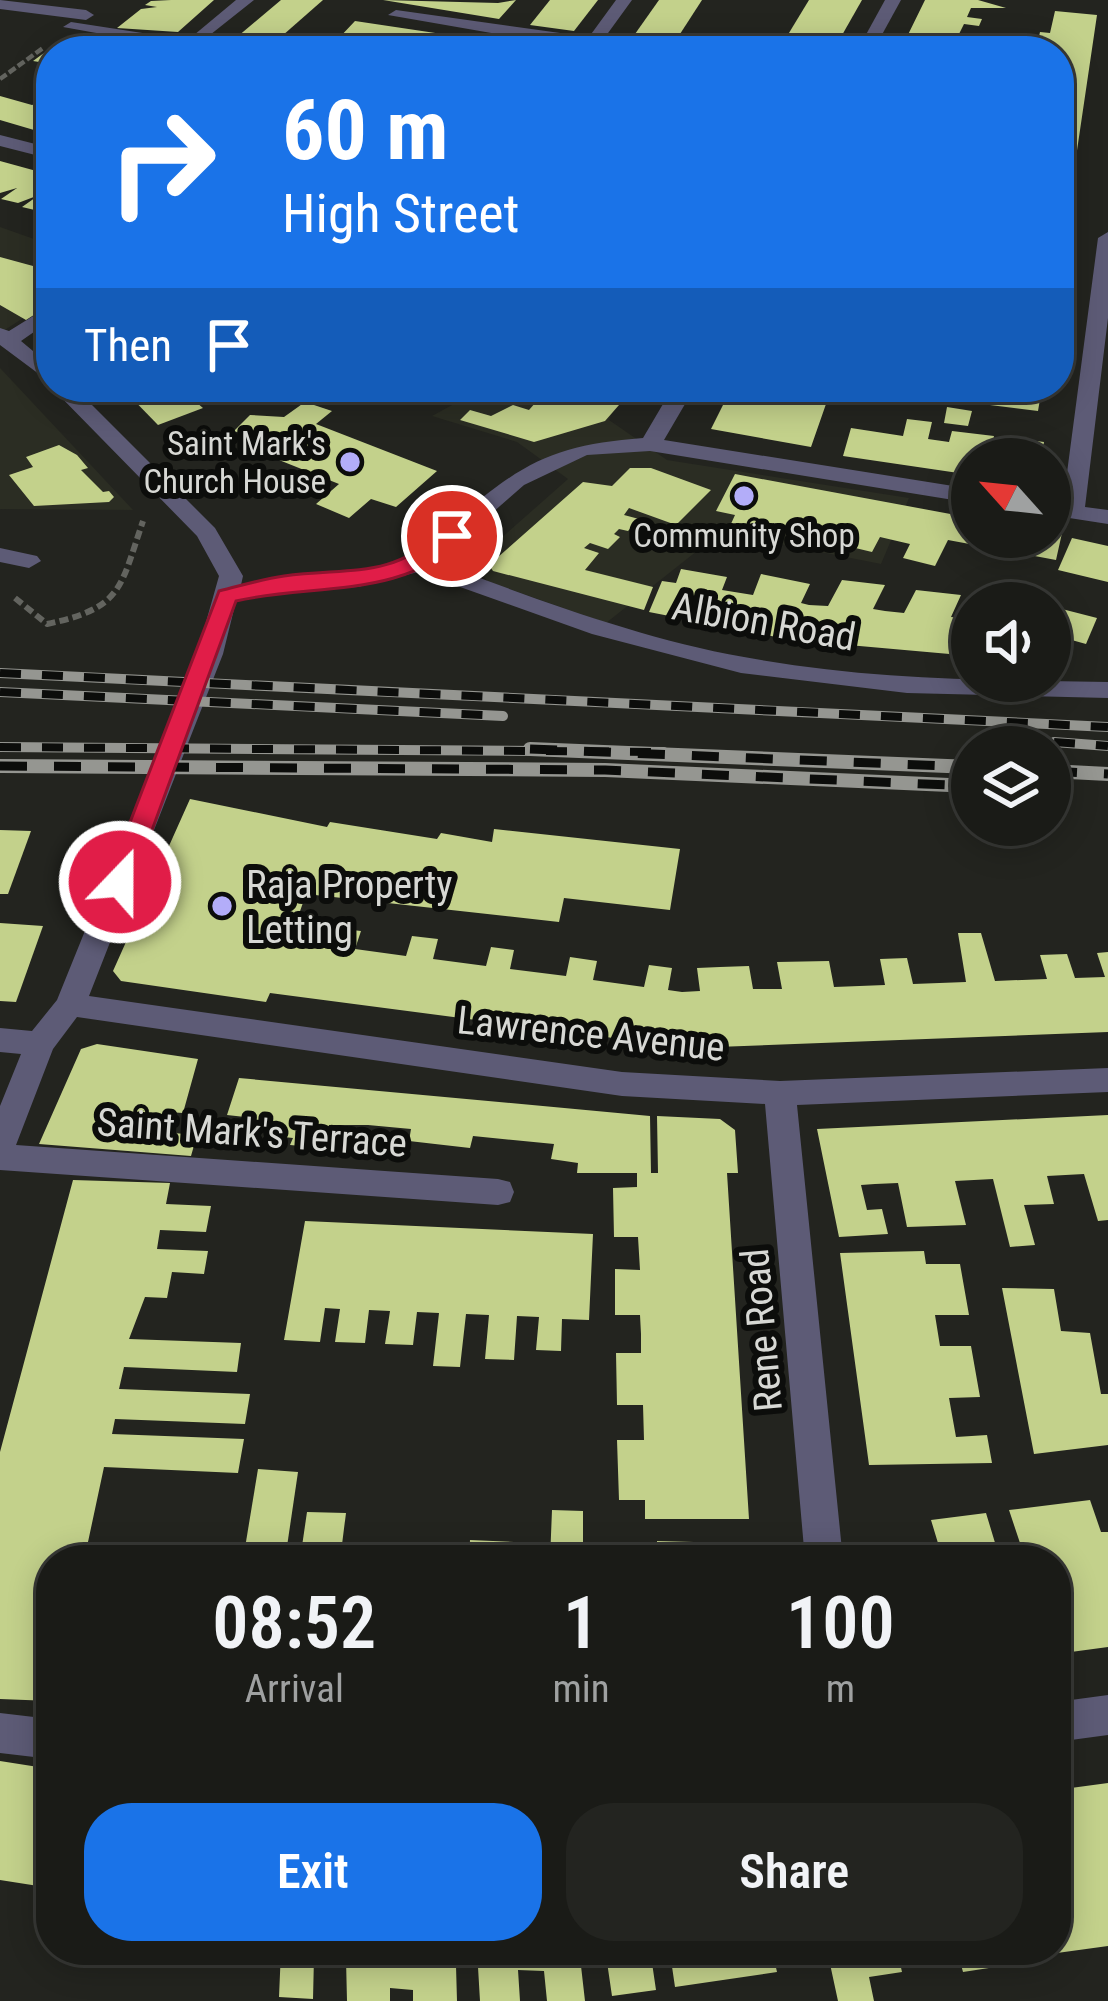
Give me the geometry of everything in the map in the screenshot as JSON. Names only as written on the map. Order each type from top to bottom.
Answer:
[{"type":"street","points":[[202,36],[246,0]]},
{"type":"street","points":[[598,36],[624,0]]},
{"type":"street","points":[[873,36],[892,0]]},
{"type":"street","points":[[0,4],[149,36]]},
{"type":"street","points":[[396,15],[523,36]]},
{"type":"street","points":[[0,140],[36,150]]},
{"type":"street","points":[[1071,452],[1108,238]]},
{"type":"street","points":[[36,319],[5,337],[36,364]]},
{"type":"street","points":[[0,1146],[40,1044],[70,1005],[202,675],[231,576],[207,533],[77,402]]},
{"type":"street","points":[[650,444],[670,402]]},
{"type":"street","points":[[226,596],[285,583],[358,580],[420,564],[516,481],[583,449],[650,444],[951,493]]},
{"type":"street","points":[[1071,511],[1108,517]]},
{"type":"street","points":[[0,555],[29,561]]},
{"type":"street","name":"Albion Road","points":[[420,564],[547,612],[697,655],[789,673],[1108,690]]},
{"type":"street","name":"Lawrence Avenue","points":[[70,1005],[496,1069],[780,1093],[1108,1080]]},
{"type":"street","points":[[0,1040],[40,1044]]},
{"type":"street","name":"Rene Road","points":[[780,1093],[823,1545]]},
{"type":"street","name":"Saint Mark's Terrace","points":[[0,1157],[498,1192]]},
{"type":"street","points":[[1071,1720],[1108,1715]]},
{"type":"street","points":[[0,1733],[36,1737]]},
{"type":"path","points":[[26,609],[47,624],[109,608],[123,593],[146,512],[169,496]]},
{"type":"shaded area","points":[[0,227],[36,240],[36,310],[0,333]]},
{"type":"shaded area","points":[[0,368],[133,510],[0,509]]},
{"type":"shaded area","points":[[458,402],[617,402],[609,420],[667,460],[909,498],[881,564],[721,532],[606,623],[487,581],[474,562],[568,479],[517,442],[432,416]]},
{"type":"building","points":[[214,0],[178,32],[117,28],[141,9],[157,7],[145,5],[151,1]]},
{"type":"building","points":[[281,0],[323,0],[282,36],[238,36]]},
{"type":"building","points":[[383,0],[498,3],[516,0],[499,19]]},
{"type":"building","points":[[550,0],[598,0],[574,31],[530,25]]},
{"type":"building","points":[[659,0],[702,0],[679,36],[634,36]]},
{"type":"building","points":[[809,0],[862,0],[842,36],[787,36]]},
{"type":"building","points":[[925,0],[978,0],[1006,8],[971,8],[967,17],[982,19],[979,26],[964,24],[958,36],[907,36]]},
{"type":"building","points":[[1055,11],[1097,15],[1074,171],[1074,36],[1039,36],[1040,32],[1050,33]]},
{"type":"building","points":[[355,21],[458,36],[341,36]]},
{"type":"building","points":[[0,96],[36,104],[36,131],[0,120]]},
{"type":"building","points":[[0,161],[36,171],[36,196],[18,203],[1,199],[17,188],[0,193]]},
{"type":"building","points":[[36,197],[36,210],[22,207]]},
{"type":"building","points":[[0,257],[36,264],[36,314],[26,320],[0,305]]},
{"type":"building","points":[[136,402],[196,402],[203,408],[158,425]]},
{"type":"building","name":"Saint Mark's Church House","points":[[305,402],[332,411],[316,424],[437,471],[396,507],[371,499],[349,518],[316,504],[339,484],[264,454],[275,445],[234,431],[250,415],[284,417]]},
{"type":"building","points":[[536,402],[619,405],[605,421],[534,442],[460,420],[470,410],[491,416],[513,405],[529,410]]},
{"type":"building","points":[[724,402],[826,404],[811,447],[711,429]]},
{"type":"building","points":[[982,402],[1040,402],[1038,411]]},
{"type":"building","points":[[947,407],[972,411],[968,426],[944,423]]},
{"type":"building","points":[[907,419],[932,422],[928,439],[949,442],[952,431],[994,436],[951,438],[951,472],[843,456],[851,428],[903,436]]},
{"type":"building","points":[[59,445],[77,455],[88,468],[81,470],[103,492],[109,491],[114,497],[109,502],[34,506],[9,475],[33,467],[26,457]]},
{"type":"building","points":[[630,468],[651,468],[711,490],[676,525],[629,508],[624,515],[639,519],[628,531],[619,529],[614,534],[620,537],[608,549],[590,543],[584,548],[599,553],[585,570],[653,587],[644,610],[493,571],[489,565],[583,482],[612,486]]},
{"type":"building","points":[[735,474],[951,514],[951,541],[935,566],[903,558],[910,544],[880,537],[872,552],[847,546],[853,536],[830,532],[824,545],[789,538],[795,527],[773,523],[767,534],[730,526],[735,515],[716,511]]},
{"type":"building","points":[[1071,540],[1108,546],[1108,582],[1058,570],[1063,558],[1071,558]]},
{"type":"building","points":[[681,569],[727,577],[722,590],[753,595],[761,574],[810,584],[801,603],[828,606],[842,580],[885,585],[873,609],[904,613],[916,590],[951,594],[951,654],[792,640],[649,612],[662,581],[676,583]]},
{"type":"building","points":[[1071,611],[1097,618],[1086,644],[1071,640]]},
{"type":"building","points":[[190,799],[327,827],[330,822],[437,839],[441,833],[492,842],[494,829],[680,849],[670,910],[564,898],[559,922],[306,894],[290,940],[328,945],[335,928],[361,931],[355,949],[406,956],[412,936],[438,939],[433,959],[486,966],[491,947],[514,950],[510,969],[566,976],[570,957],[597,961],[593,980],[644,987],[649,965],[672,968],[668,990],[682,992],[700,991],[697,968],[749,966],[753,989],[782,989],[777,962],[829,961],[834,987],[885,985],[880,959],[907,958],[913,984],[966,982],[958,933],[981,933],[995,981],[1047,979],[1040,955],[1067,954],[1075,978],[1105,977],[1097,953],[1108,952],[1108,1032],[690,1048],[270,993],[266,1002],[121,981],[113,971]]},
{"type":"building","points":[[0,830],[31,831],[8,894],[0,894]]},
{"type":"building","points":[[0,923],[43,926],[16,1002],[0,1001]]},
{"type":"building","points":[[97,1044],[198,1059],[183,1113],[168,1112],[164,1122],[141,1120],[138,1130],[197,1135],[191,1156],[39,1144],[81,1049]]},
{"type":"building","points":[[239,1078],[650,1116],[651,1173],[658,1173],[657,1116],[720,1119],[735,1130],[738,1173],[727,1173],[749,1519],[645,1519],[645,1500],[619,1500],[617,1440],[644,1440],[643,1405],[617,1405],[616,1353],[641,1353],[641,1334],[640,1315],[615,1315],[615,1269],[640,1270],[638,1237],[614,1237],[613,1188],[637,1187],[637,1173],[577,1173],[578,1163],[551,1159],[554,1144],[473,1136],[470,1148],[409,1141],[411,1129],[368,1125],[329,1125],[323,1148],[290,1145],[293,1138],[266,1135],[269,1127],[242,1124],[245,1117],[227,1115]]},
{"type":"building","points":[[1108,1115],[1108,1220],[1098,1221],[1084,1174],[1047,1176],[1054,1204],[1024,1205],[1035,1245],[1010,1247],[993,1179],[955,1181],[966,1225],[907,1227],[898,1183],[875,1184],[861,1185],[867,1210],[882,1209],[888,1234],[839,1237],[817,1129]]},
{"type":"building","points":[[73,1180],[170,1183],[166,1204],[211,1206],[206,1232],[160,1230],[157,1249],[208,1251],[204,1274],[172,1272],[167,1298],[145,1297],[129,1339],[241,1343],[237,1372],[124,1367],[119,1389],[250,1394],[245,1424],[115,1419],[112,1434],[244,1439],[238,1473],[104,1467],[88,1542],[150,1545],[36,1545],[36,1700],[0,1699],[0,1452]]},
{"type":"building","points":[[305,1221],[593,1234],[589,1320],[562,1319],[561,1351],[536,1350],[539,1317],[517,1316],[514,1360],[485,1359],[489,1315],[466,1314],[460,1367],[433,1366],[439,1313],[417,1312],[413,1345],[385,1344],[390,1311],[369,1310],[365,1343],[335,1342],[340,1309],[325,1308],[320,1342],[284,1340]]},
{"type":"building","points":[[924,1251],[926,1264],[960,1264],[969,1315],[935,1315],[940,1346],[971,1346],[980,1397],[949,1398],[956,1437],[987,1435],[992,1463],[869,1465],[840,1253]]},
{"type":"building","points":[[1002,1288],[1054,1289],[1061,1331],[1090,1333],[1101,1394],[1108,1394],[1108,1445],[1034,1454]]},
{"type":"building","points":[[258,1469],[298,1472],[287,1545],[245,1545]]},
{"type":"building","points":[[1090,1500],[1101,1532],[1108,1532],[1108,1647],[1071,1652],[1071,1545],[1004,1545],[1020,1543],[1009,1510]]},
{"type":"building","points":[[552,1510],[583,1511],[583,1545],[551,1545]]},
{"type":"building","points":[[307,1512],[346,1513],[342,1545],[302,1545]]},
{"type":"building","points":[[986,1513],[996,1545],[939,1545],[931,1520]]},
{"type":"building","points":[[470,1540],[514,1542],[514,1545],[470,1545]]},
{"type":"building","points":[[657,1541],[694,1542],[694,1545],[657,1545]]},
{"type":"building","points":[[0,1761],[36,1767],[36,1886],[0,1880]]},
{"type":"building","points":[[1108,1783],[1108,1946],[1071,1951],[1071,1788]]},
{"type":"building","points":[[280,1965],[314,1965],[313,1999],[279,1997]]},
{"type":"building","points":[[346,1965],[588,1965],[581,1966],[585,2001],[547,2001],[544,1971],[518,1970],[520,2001],[480,2001],[478,1967],[456,1966],[457,2001],[413,2001],[413,1990],[390,1988],[390,2001],[347,2001]]},
{"type":"building","points":[[607,1965],[652,1965],[656,1990],[612,1996]]},
{"type":"building","points":[[672,1965],[775,1965],[777,1972],[675,1987]]},
{"type":"building","points":[[830,1965],[900,1965],[902,1972],[869,1977],[874,2001],[838,2001]]},
{"type":"building","points":[[961,1965],[1008,1965],[963,1972]]},
{"type":"railway","points":[[0,673],[1108,727]]},
{"type":"railway","points":[[0,692],[503,716]]},
{"type":"railway","points":[[1071,743],[1108,746]]},
{"type":"railway","points":[[0,747],[590,751]]},
{"type":"railway","points":[[530,749],[590,751]]},
{"type":"railway","points":[[590,751],[664,752]]},
{"type":"railway","points":[[590,751],[951,766]]},
{"type":"railway","points":[[0,766],[605,770],[951,785]]},
{"type":"railway","points":[[1071,772],[1108,774]]},
{"type":"place","name":"Saint Mark's Church House","points":[[350,462]]},
{"type":"place","name":"Community Shop","points":[[744,496]]},
{"type":"place","name":"Raja Property Letting","points":[[222,906]]},
{"type":"route","points":[[120,882],[209,654],[226,596],[285,583],[358,580],[420,564],[452,536]]}]
